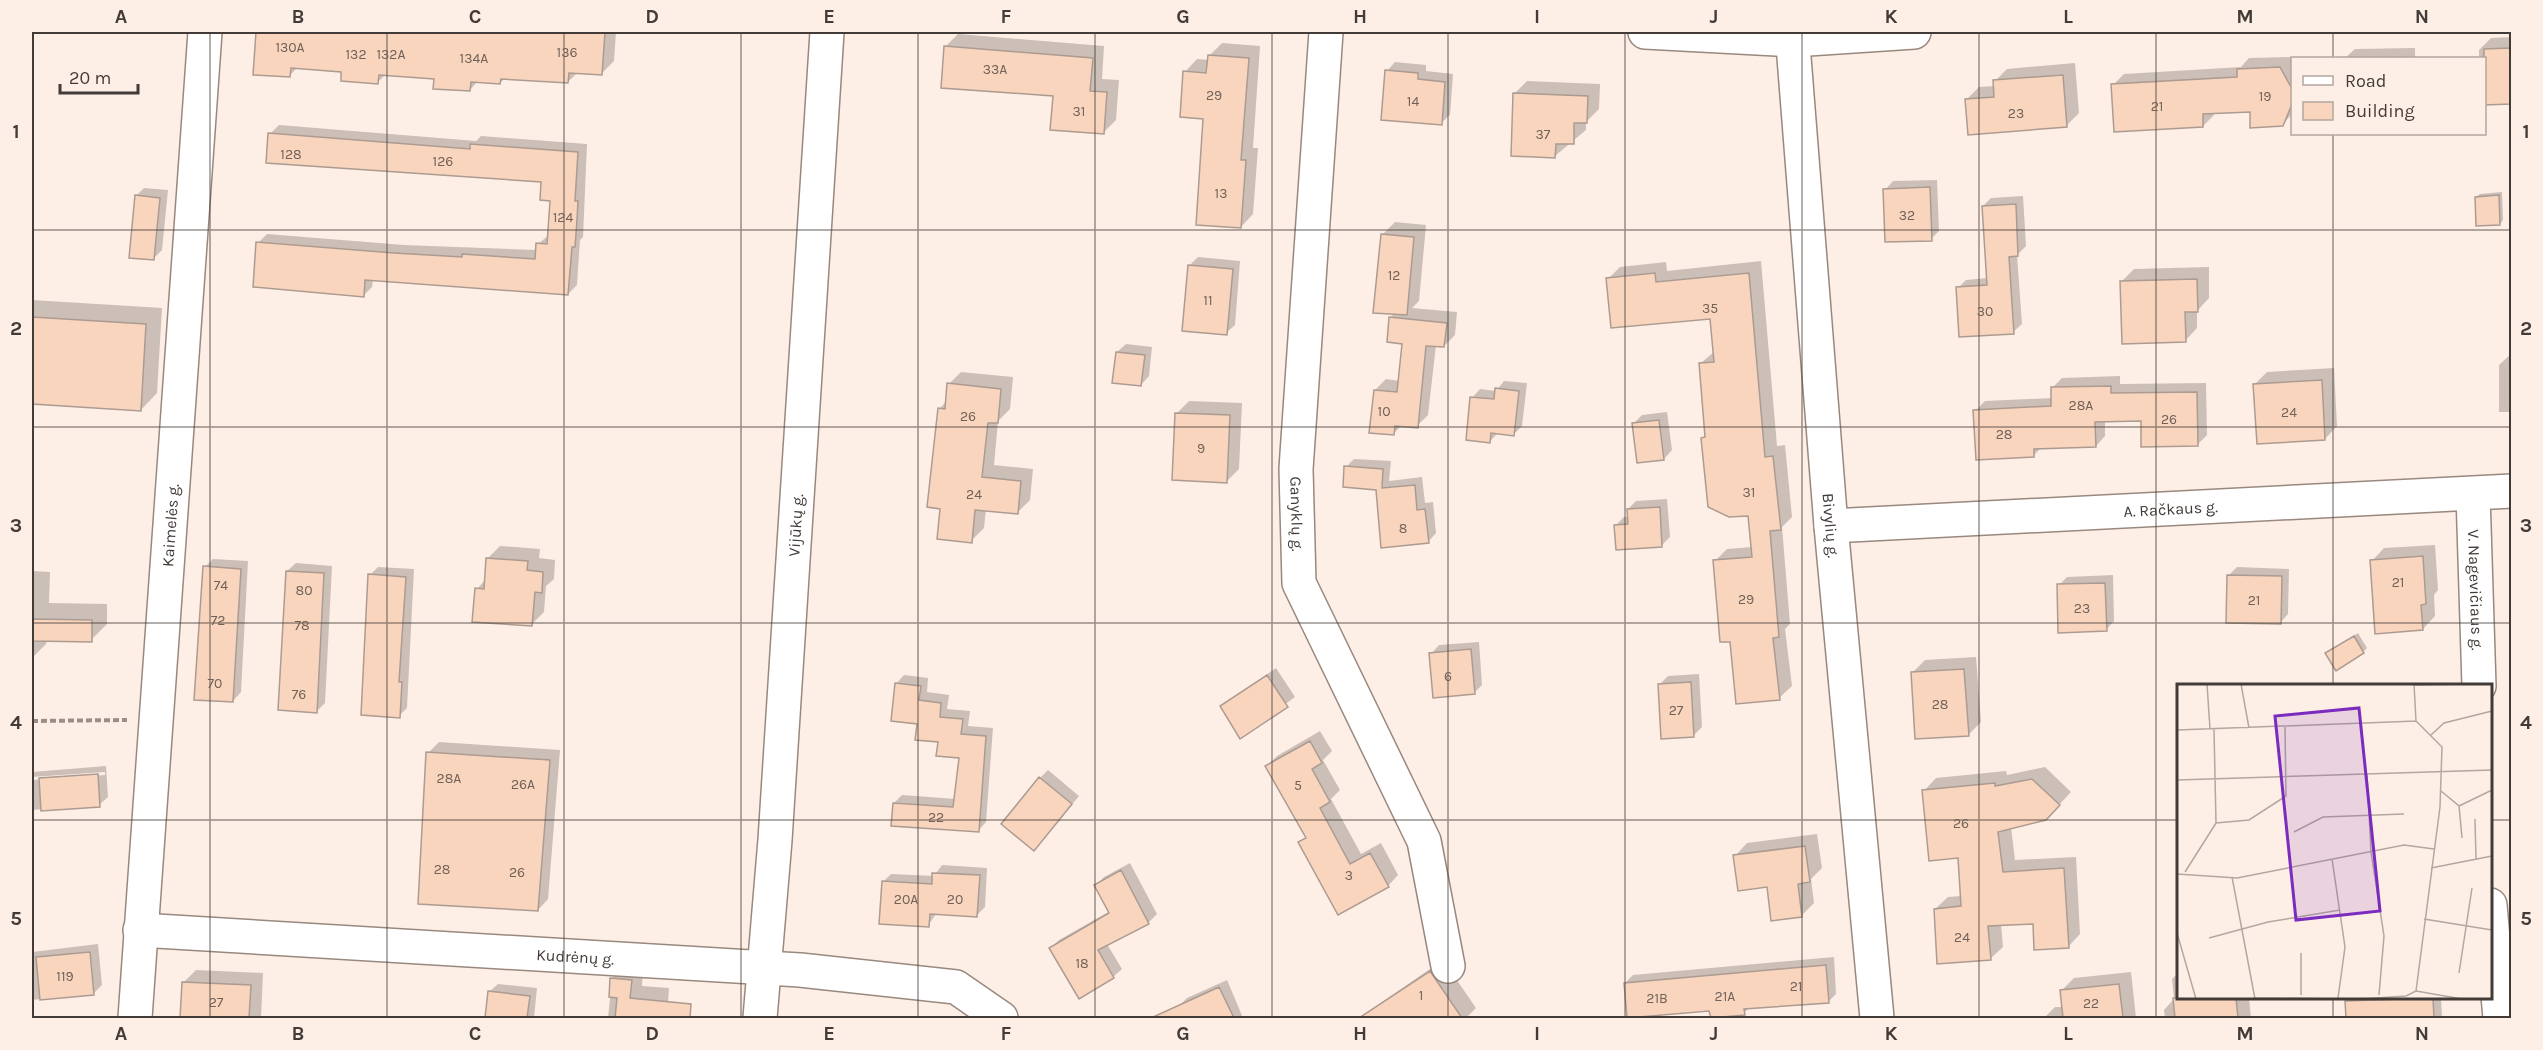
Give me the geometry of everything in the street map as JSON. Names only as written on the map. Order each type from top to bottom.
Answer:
[{"type":"street","name":"Kaimelės g.","points":[[135,1018],[154,719],[205,32]]},
{"type":"street","name":"Vijūkų g.","points":[[760,1018],[826,32]]},
{"type":"street","name":"Ganyklų g.","points":[[1326,32],[1296,469],[1299,583],[1424,841],[1448,966]]},
{"type":"street","points":[[1645,32],[1793,36],[1914,32]]},
{"type":"street","name":"Bivylių g.","points":[[1793,36],[1831,526],[1877,1018]]},
{"type":"street","name":"A. Račkaus g.","points":[[1831,526],[2511,491]]},
{"type":"street","name":"V. Nagevičiaus g.","points":[[2473,494],[2479,684]]},
{"type":"street","points":[[2492,928],[2500,1018]]},
{"type":"street","name":"Kudrėnų g.","points":[[140,930],[765,967],[956,987],[1001,1018]]},
{"type":"path","points":[[32,721],[154,719]]},
{"type":"building","points":[[256,32],[605,32],[602,75],[569,73],[568,83],[501,79],[500,84],[471,82],[470,91],[433,89],[434,79],[379,75],[378,84],[341,81],[341,72],[291,68],[290,77],[253,75]]},
{"type":"building","points":[[944,46],[1093,58],[1090,91],[1107,92],[1104,134],[1050,130],[1053,96],[941,88]]},
{"type":"building","points":[[2511,48],[2511,104],[2486,105],[2484,49]]},
{"type":"building","points":[[1208,55],[1249,58],[1241,160],[1246,160],[1241,228],[1196,225],[1203,119],[1180,117],[1183,71],[1206,73]]},
{"type":"building","points":[[2280,67],[2291,87],[2291,106],[2283,126],[2250,128],[2250,112],[2203,114],[2203,127],[2114,132],[2111,84],[2237,77],[2237,69]]},
{"type":"building","points":[[1385,70],[1418,73],[1418,79],[1445,82],[1442,125],[1381,120]]},
{"type":"building","points":[[2063,75],[2067,127],[1968,135],[1965,99],[1994,97],[1993,80]]},
{"type":"building","points":[[1513,93],[1588,96],[1587,123],[1574,123],[1574,144],[1556,144],[1555,158],[1511,156]]},
{"type":"building","points":[[268,133],[470,149],[470,144],[578,152],[575,201],[578,201],[577,220],[568,295],[365,280],[364,297],[253,287],[256,242],[394,253],[462,257],[462,254],[535,259],[536,243],[547,244],[550,201],[540,200],[541,182],[266,163]]},
{"type":"building","points":[[1930,187],[1932,241],[1885,242],[1883,189]]},
{"type":"building","points":[[135,195],[160,198],[154,260],[129,258]]},
{"type":"building","points":[[2499,195],[2500,225],[2476,226],[2475,197]]},
{"type":"building","points":[[2016,204],[2018,256],[2009,257],[2014,334],[1959,337],[1956,287],[1987,285],[1982,206]]},
{"type":"building","points":[[1381,234],[1414,237],[1407,315],[1373,313]]},
{"type":"building","points":[[1188,265],[1233,269],[1227,335],[1182,331]]},
{"type":"building","points":[[1655,273],[1656,282],[1749,273],[1765,457],[1773,456],[1781,530],[1770,531],[1779,637],[1773,638],[1780,700],[1736,704],[1730,642],[1720,642],[1713,560],[1752,557],[1748,516],[1729,517],[1708,507],[1701,438],[1705,437],[1699,363],[1714,362],[1710,319],[1611,328],[1606,278]]},
{"type":"building","points":[[2197,279],[2198,312],[2185,312],[2186,342],[2122,344],[2120,281]]},
{"type":"building","points":[[32,317],[146,324],[141,411],[32,404]]},
{"type":"building","points":[[1389,317],[1447,323],[1444,347],[1426,346],[1418,428],[1395,426],[1394,435],[1369,433],[1374,390],[1397,392],[1402,344],[1387,342]]},
{"type":"building","points":[[1116,352],[1145,355],[1141,386],[1112,383]]},
{"type":"building","points":[[2322,380],[2325,440],[2257,444],[2253,384]]},
{"type":"building","points":[[947,383],[1001,389],[998,423],[988,423],[982,477],[1021,481],[1018,514],[975,510],[972,543],[937,539],[940,509],[927,507],[938,408],[945,409]]},
{"type":"building","points":[[2111,386],[2111,393],[2197,392],[2198,446],[2141,447],[2141,421],[2095,422],[2096,447],[2034,449],[2034,457],[1976,460],[1973,410],[2051,406],[2051,387]]},
{"type":"building","points":[[1495,388],[1519,391],[1514,436],[1491,433],[1490,443],[1466,440],[1470,397],[1494,399]]},
{"type":"building","points":[[1175,413],[1230,415],[1227,483],[1172,480]]},
{"type":"building","points":[[1659,420],[1664,460],[1637,463],[1632,423]]},
{"type":"building","points":[[1344,466],[1383,469],[1382,488],[1415,485],[1417,510],[1425,509],[1429,543],[1381,548],[1376,490],[1343,487]]},
{"type":"building","points":[[1660,507],[1662,547],[1616,550],[1614,525],[1628,524],[1627,509]]},
{"type":"building","points":[[2423,556],[2426,604],[2421,605],[2423,630],[2375,634],[2370,560]]},
{"type":"building","points":[[486,558],[528,561],[527,570],[543,572],[542,593],[535,592],[532,626],[472,622],[475,588],[484,589]]},
{"type":"building","points":[[203,566],[241,569],[233,702],[194,700]]},
{"type":"building","points":[[286,571],[324,573],[317,713],[278,710]]},
{"type":"building","points":[[368,574],[406,577],[399,682],[402,682],[400,718],[361,715]]},
{"type":"building","points":[[2227,575],[2282,576],[2281,624],[2226,623]]},
{"type":"building","points":[[2105,583],[2107,631],[2058,633],[2057,584]]},
{"type":"building","points":[[32,619],[92,620],[92,642],[32,641]]},
{"type":"building","points":[[2354,636],[2364,653],[2336,671],[2325,653]]},
{"type":"building","points":[[1471,649],[1475,694],[1433,698],[1429,653]]},
{"type":"building","points":[[1964,669],[1969,736],[1915,739],[1911,672]]},
{"type":"building","points":[[1267,675],[1288,707],[1240,739],[1220,706]]},
{"type":"building","points":[[1691,682],[1694,737],[1661,739],[1658,684]]},
{"type":"building","points":[[895,683],[921,686],[919,700],[941,703],[940,717],[963,719],[961,734],[986,736],[979,832],[891,826],[893,803],[953,807],[959,758],[936,756],[938,742],[915,740],[917,724],[891,721]]},
{"type":"building","points":[[1310,741],[1322,763],[1312,769],[1330,802],[1320,808],[1350,864],[1370,853],[1389,887],[1338,915],[1298,842],[1306,838],[1265,766]]},
{"type":"building","points":[[426,752],[550,760],[538,911],[418,904]]},
{"type":"building","points":[[98,774],[100,807],[41,811],[39,778]]},
{"type":"building","points":[[1039,777],[1072,804],[1034,851],[1001,824]]},
{"type":"building","points":[[2032,779],[2060,805],[2046,820],[1998,832],[2003,872],[2064,868],[2069,948],[2034,950],[2033,924],[1988,926],[1991,960],[1937,964],[1934,909],[1961,906],[1958,858],[1929,861],[1922,790],[1995,783],[1995,786]]},
{"type":"building","points":[[1805,846],[1810,882],[1798,884],[1802,917],[1771,921],[1767,887],[1738,891],[1733,855]]},
{"type":"building","points":[[1121,870],[1149,924],[1098,950],[1114,978],[1079,999],[1049,948],[1109,913],[1094,885]]},
{"type":"building","points":[[932,873],[980,875],[977,917],[930,914],[929,927],[879,924],[882,881],[932,884]]},
{"type":"building","points":[[90,952],[94,995],[40,1000],[36,957]]},
{"type":"building","points":[[1826,965],[1829,1003],[1744,1009],[1745,1015],[1711,1018],[1709,1011],[1627,1018],[1624,983]]},
{"type":"building","points":[[1430,971],[1462,1018],[1359,1018]]},
{"type":"building","points":[[610,978],[632,980],[630,998],[691,1004],[690,1018],[615,1018],[617,998],[609,997]]},
{"type":"building","points":[[182,982],[251,985],[249,1018],[180,1018]]},
{"type":"building","points":[[2119,984],[2123,1018],[2063,1018],[2060,990]]},
{"type":"building","points":[[1219,987],[1234,1018],[1151,1018]]},
{"type":"building","points":[[488,991],[530,996],[527,1018],[485,1018]]},
{"type":"building","points":[[2173,998],[2236,999],[2238,1018],[2175,1018]]},
{"type":"building","points":[[2433,999],[2434,1018],[2346,1018],[2345,1001]]}]
